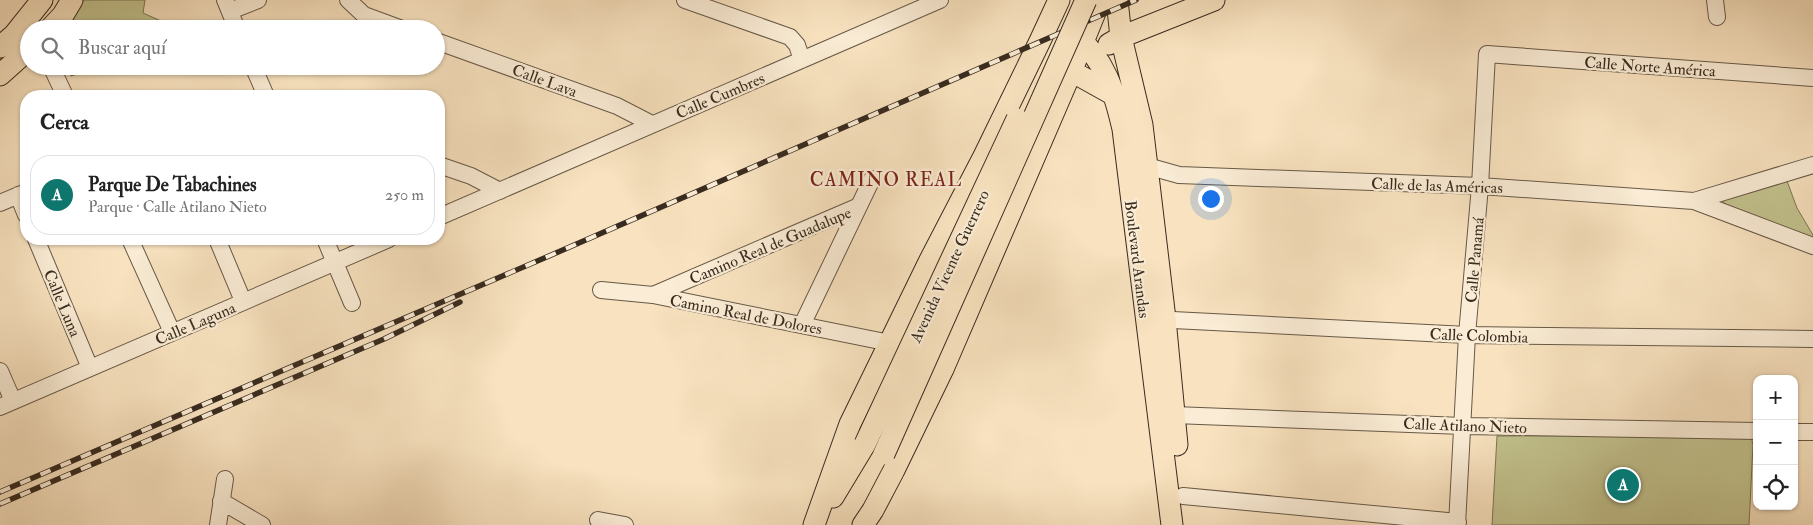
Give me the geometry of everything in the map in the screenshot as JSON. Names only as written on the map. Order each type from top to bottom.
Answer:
[{"type":"main road","points":[[26,20],[42,0]]},
{"type":"main road","points":[[59,20],[72,0]]},
{"type":"main road","name":"Avenida Vicente Guerrero","points":[[859,525],[874,449],[1070,0]]},
{"type":"main road","points":[[1089,47],[1214,0]]},
{"type":"main road","points":[[815,525],[850,424],[1056,8],[1102,1],[1089,47],[1070,72],[943,369],[874,510],[863,525]]},
{"type":"main road","name":"Avenida Vicente Guerrero","points":[[815,525],[874,449],[1102,1]]},
{"type":"main road","name":"Boulevard Arandas","points":[[1102,1],[1121,36],[1142,125],[1138,177]]},
{"type":"main road","name":"Boulevard Arandas","points":[[1056,8],[1089,47],[1105,71],[1116,96],[1122,129],[1138,177],[1156,319],[1172,525]]},
{"type":"main road","points":[[0,47],[20,28]]},
{"type":"main road","points":[[1033,56],[1070,72],[1116,96]]},
{"type":"main road","points":[[0,76],[20,58]]},
{"type":"main road","name":"Boulevard Arandas","points":[[1156,319],[1174,415],[1186,525]]},
{"type":"street","points":[[233,20],[227,5],[258,0]]},
{"type":"street","points":[[348,0],[364,15],[378,20]]},
{"type":"street","points":[[685,0],[790,37],[798,45],[802,60]]},
{"type":"street","name":"Calle Cumbres","points":[[500,191],[940,0]]},
{"type":"street","points":[[1715,0],[1717,17]]},
{"type":"street","name":"Calle Lava","points":[[445,44],[617,106],[652,124]]},
{"type":"street","name":"Calle Norte América","points":[[1487,54],[1813,78]]},
{"type":"street","name":"Calle Panamá","points":[[1457,524],[1467,336],[1480,186],[1487,54]]},
{"type":"street","points":[[55,75],[62,90]]},
{"type":"street","points":[[255,75],[260,90]]},
{"type":"street","name":"Calle de las Américas","points":[[1694,201],[1813,165]]},
{"type":"street","points":[[445,167],[471,176],[500,191]]},
{"type":"street","name":"Calle de las Américas","points":[[1138,177],[1179,175],[1480,186],[1694,201],[1813,246]]},
{"type":"street","name":"Camino Real de Guadalupe","points":[[802,325],[872,179]]},
{"type":"street","points":[[445,215],[500,191]]},
{"type":"street","points":[[0,204],[20,195]]},
{"type":"street","name":"Camino Real de Guadalupe","points":[[653,296],[859,206]]},
{"type":"street","name":"Calle Luna","points":[[39,245],[90,368]]},
{"type":"street","points":[[133,245],[172,332]]},
{"type":"street","points":[[220,245],[244,302]]},
{"type":"street","points":[[328,245],[352,303]]},
{"type":"street","name":"Calle Laguna","points":[[6,404],[375,245]]},
{"type":"street","name":"Camino Real de Dolores","points":[[601,290],[653,296],[890,343]]},
{"type":"street","name":"Calle Colombia","points":[[1156,319],[1467,336],[1813,339]]},
{"type":"street","points":[[0,372],[6,404]]},
{"type":"street","name":"Calle Atilano Nieto","points":[[1174,415],[1463,426],[1753,431]]},
{"type":"street","points":[[1798,432],[1813,432]]},
{"type":"street","points":[[218,525],[224,479]]},
{"type":"street","points":[[1183,496],[1457,524]]},
{"type":"street","points":[[221,501],[262,525]]},
{"type":"street","points":[[598,520],[625,525]]},
{"type":"green space","points":[[84,0],[145,0],[143,13],[159,20],[70,20]]},
{"type":"green space","points":[[1787,181],[1797,208],[1813,235],[1813,240],[1725,204],[1723,201],[1725,197]]},
{"type":"green space","points":[[1751,435],[1753,445],[1749,525],[1492,525],[1497,436]]},
{"type":"railway","points":[[0,492],[549,256],[1136,0]]},
{"type":"railway","points":[[0,504],[384,339],[460,302]]},
{"type":"place","name":"Parque De Tabachines","points":[[1623,485]]},
{"type":"district","name":"CAMINO REAL","points":[[886,179]]}]
